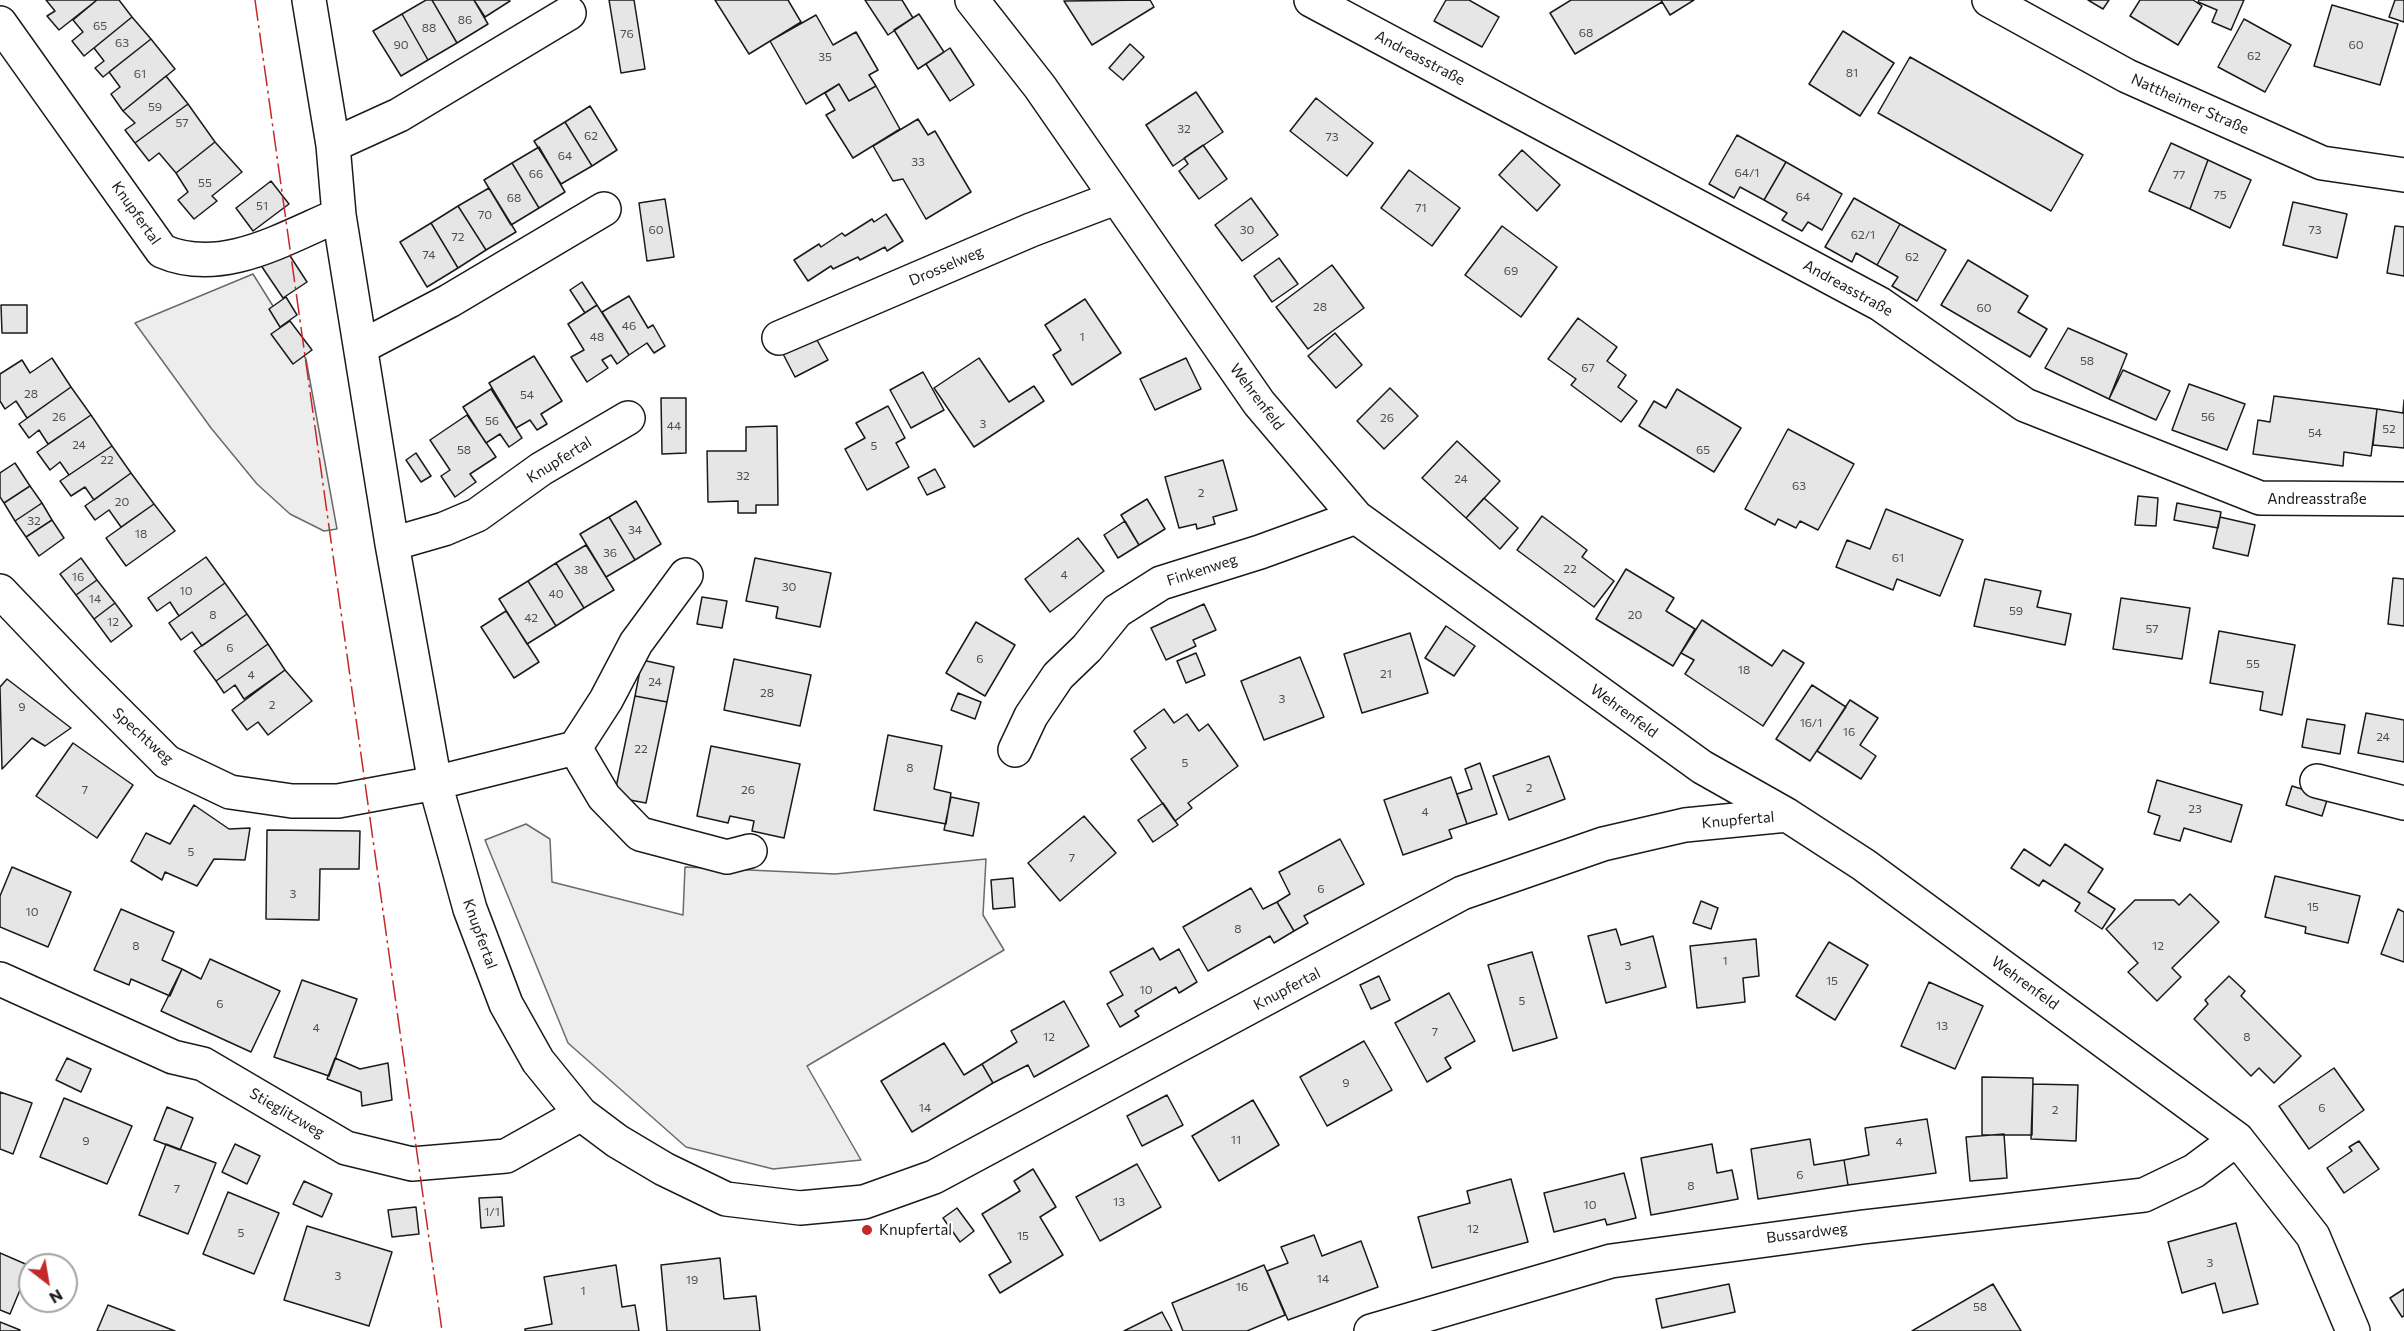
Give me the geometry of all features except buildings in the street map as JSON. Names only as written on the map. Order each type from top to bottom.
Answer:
[{"type":"street","name":"Knupfertal","points":[[309,0],[333,145],[339,215],[392,544],[435,783],[470,909],[506,1004],[538,1060],[581,1114],[617,1141],[663,1169],[726,1199],[800,1208],[864,1202],[934,1177],[1462,893],[1603,844],[1685,825],[1787,815]]},
{"type":"street","name":"Wehrenfeld","points":[[972,0],[1040,87],[1259,403],[1356,517],[1702,767],[1787,815],[1864,865],[2237,1138],[2313,1236],[2353,1331]]},
{"type":"street","name":"Andreasstraße","points":[[1311,0],[1880,304],[2025,405],[2260,498],[2404,499]]},
{"type":"street","name":"Nattheimer Straße","points":[[1989,0],[2127,76],[2322,163],[2404,175]]},
{"type":"street","points":[[333,145],[399,115],[569,13]]},
{"type":"street","name":"Knupfertal","points":[[0,23],[162,251],[182,260],[204,261],[249,253],[339,215]]},
{"type":"street","name":"Drosselweg","points":[[778,338],[1031,230],[1115,198]]},
{"type":"street","points":[[361,346],[449,301],[604,208]]},
{"type":"street","name":"Knupfertal","points":[[392,544],[444,529],[477,515],[541,469],[628,418]]},
{"type":"street","name":"Finkenweg","points":[[1015,750],[1031,716],[1058,676],[1087,648],[1117,611],[1161,583],[1260,552],[1356,517]]},
{"type":"street","points":[[435,783],[575,748],[606,700],[636,643],[686,575]]},
{"type":"street","name":"Spechtweg","points":[[0,591],[167,762],[230,792],[292,801],[338,801],[435,783]]},
{"type":"street","points":[[575,748],[604,797],[640,834],[727,857],[750,851]]},
{"type":"street","points":[[2317,781],[2404,803]]},
{"type":"street","name":"Stieglitzweg","points":[[0,980],[173,1057],[203,1064],[346,1148],[412,1164],[506,1156],[581,1114]]},
{"type":"street","name":"Bussardweg","points":[[1371,1331],[1611,1261],[1851,1228],[2144,1195],[2194,1171],[2237,1138]]},
{"type":"shaded area","points":[[253,274],[306,359],[337,529],[324,531],[290,514],[257,484],[211,428],[135,323]]},
{"type":"shaded area","points":[[526,824],[550,839],[552,882],[683,915],[685,867],[835,874],[986,859],[983,915],[1004,950],[807,1066],[861,1160],[773,1169],[686,1147],[568,1043],[485,840]]},
{"type":"power","points":[[255,0],[442,1331]]},
{"type":"place","name":"Knupfertal","points":[[867,1230]]}]
